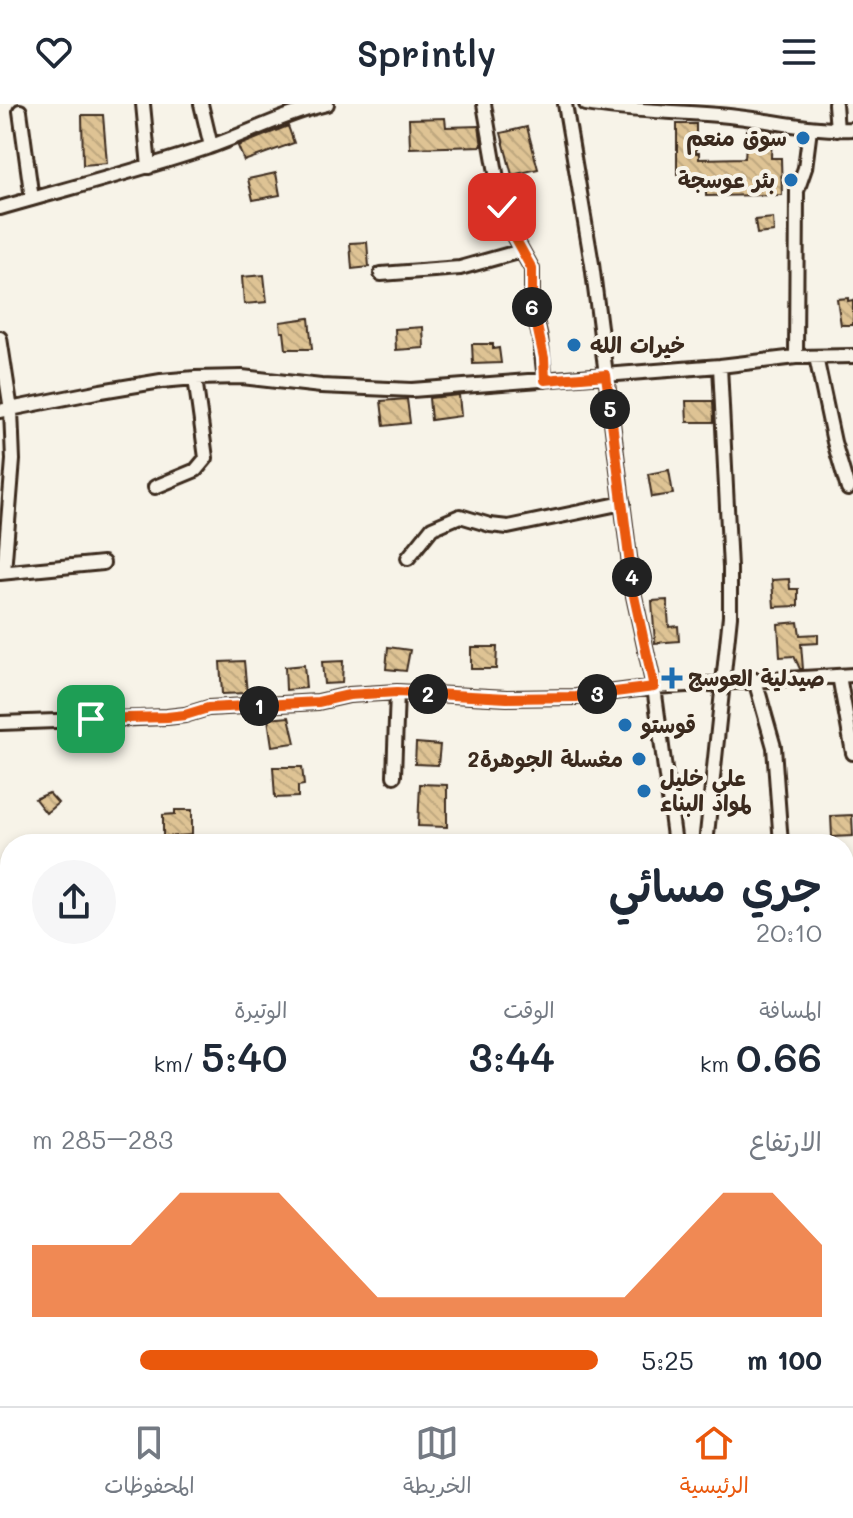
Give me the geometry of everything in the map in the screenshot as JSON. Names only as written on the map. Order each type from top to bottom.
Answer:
[{"type":"street","points":[[143,104],[149,167]]},
{"type":"street","points":[[201,104],[211,146]]},
{"type":"street","points":[[0,208],[149,167],[211,146],[294,108],[327,104]]},
{"type":"street","points":[[484,104],[502,207],[532,269],[532,303],[544,358],[545,380]]},
{"type":"street","points":[[565,104],[592,264],[634,596],[654,687],[674,834]]},
{"type":"street","points":[[586,104],[727,115],[810,129],[853,129]]},
{"type":"street","points":[[835,104],[837,130]]},
{"type":"street","points":[[20,111],[32,199]]},
{"type":"street","points":[[796,357],[797,191],[805,168],[810,129]]},
{"type":"street","points":[[381,274],[460,268],[521,251]]},
{"type":"street","points":[[0,338],[13,460],[2,573],[103,563]]},
{"type":"street","points":[[6,410],[101,391],[195,378],[242,377],[321,386],[412,390],[720,366],[796,357],[853,356]]},
{"type":"street","points":[[816,357],[834,442],[848,489]]},
{"type":"street","points":[[707,834],[728,655],[730,568],[720,366]]},
{"type":"street","points":[[155,487],[196,470],[206,458],[195,378]]},
{"type":"street","points":[[408,558],[432,528],[460,516],[508,527],[623,503]]},
{"type":"street","points":[[0,723],[167,717],[208,708],[318,702],[349,695],[397,692],[507,698],[576,697],[654,687],[846,676],[853,753]]},
{"type":"street","points":[[755,680],[774,747],[780,834]]},
{"type":"street","points":[[394,776],[397,692]]},
{"type":"building","points":[[82,115],[103,115],[107,163],[83,165]]},
{"type":"building","points":[[445,118],[446,127],[479,126],[482,146],[410,148],[409,119]]},
{"type":"building","points":[[677,124],[696,124],[696,153],[699,153],[699,159],[745,158],[747,130],[772,132],[771,158],[781,158],[782,195],[706,196],[706,174],[677,175]]},
{"type":"building","points":[[288,126],[294,143],[244,161],[238,146]]},
{"type":"building","points":[[527,127],[538,169],[512,175],[501,133]]},
{"type":"building","points":[[276,173],[280,195],[253,200],[248,179]]},
{"type":"building","points":[[773,218],[774,232],[757,234],[755,220]]},
{"type":"building","points":[[367,242],[369,267],[352,269],[350,243]]},
{"type":"building","points":[[264,275],[267,302],[244,304],[242,277]]},
{"type":"building","points":[[848,298],[848,301],[853,300],[853,325],[841,325],[837,299]]},
{"type":"building","points":[[309,318],[312,349],[286,349],[280,322]]},
{"type":"building","points":[[423,327],[424,348],[396,350],[395,329]]},
{"type":"building","points":[[472,344],[493,344],[493,349],[499,348],[501,363],[473,364]]},
{"type":"building","points":[[459,395],[461,416],[431,420],[429,398]]},
{"type":"building","points":[[407,399],[410,423],[384,426],[381,401]]},
{"type":"building","points":[[686,401],[713,401],[714,422],[687,422]]},
{"type":"building","points":[[669,470],[673,494],[652,497],[648,474]]},
{"type":"building","points":[[789,579],[790,589],[798,589],[798,606],[774,607],[772,580]]},
{"type":"building","points":[[667,600],[669,627],[678,626],[679,641],[655,643],[652,601]]},
{"type":"building","points":[[798,622],[800,635],[818,634],[818,643],[801,644],[803,669],[800,669],[794,656],[780,657],[778,624]]},
{"type":"building","points":[[388,647],[410,650],[406,671],[386,669]]},
{"type":"building","points":[[471,647],[497,647],[496,669],[471,669]]},
{"type":"building","points":[[244,661],[247,693],[222,694],[220,662]]},
{"type":"building","points":[[343,661],[342,683],[324,684],[322,662]]},
{"type":"building","points":[[304,665],[306,688],[286,690],[285,667]]},
{"type":"building","points":[[289,717],[295,743],[272,746],[268,719]]},
{"type":"building","points":[[416,743],[440,745],[438,765],[415,764]]},
{"type":"building","points":[[273,767],[302,767],[304,785],[298,786],[298,797],[275,798]]},
{"type":"building","points":[[420,784],[447,785],[447,827],[418,826]]},
{"type":"building","points":[[49,793],[58,803],[46,813],[35,799]]},
{"type":"building","points":[[175,810],[192,810],[192,834],[163,834],[163,815],[175,814]]},
{"type":"building","points":[[852,815],[853,834],[832,834],[831,816]]},
{"type":"place","name":"سوق منعم","points":[[803,138]]},
{"type":"place","name":"بئر عوسجة","points":[[791,180]]},
{"type":"place","name":"خيرات الله","points":[[574,345]]},
{"type":"place","name":"صيدلية العوسج","points":[[672,678]]},
{"type":"place","name":"قوستو","points":[[625,725]]},
{"type":"place","name":"مغسلة الجوهرة2","points":[[639,759]]},
{"type":"place","name":"علي خليل لمواد البناء","points":[[644,791]]},
{"type":"route","points":[[91,719],[167,717],[208,708],[318,702],[349,695],[397,692],[507,698],[576,697],[654,687],[634,596],[606,375],[545,380],[544,358],[532,303],[532,269],[502,207]]}]
